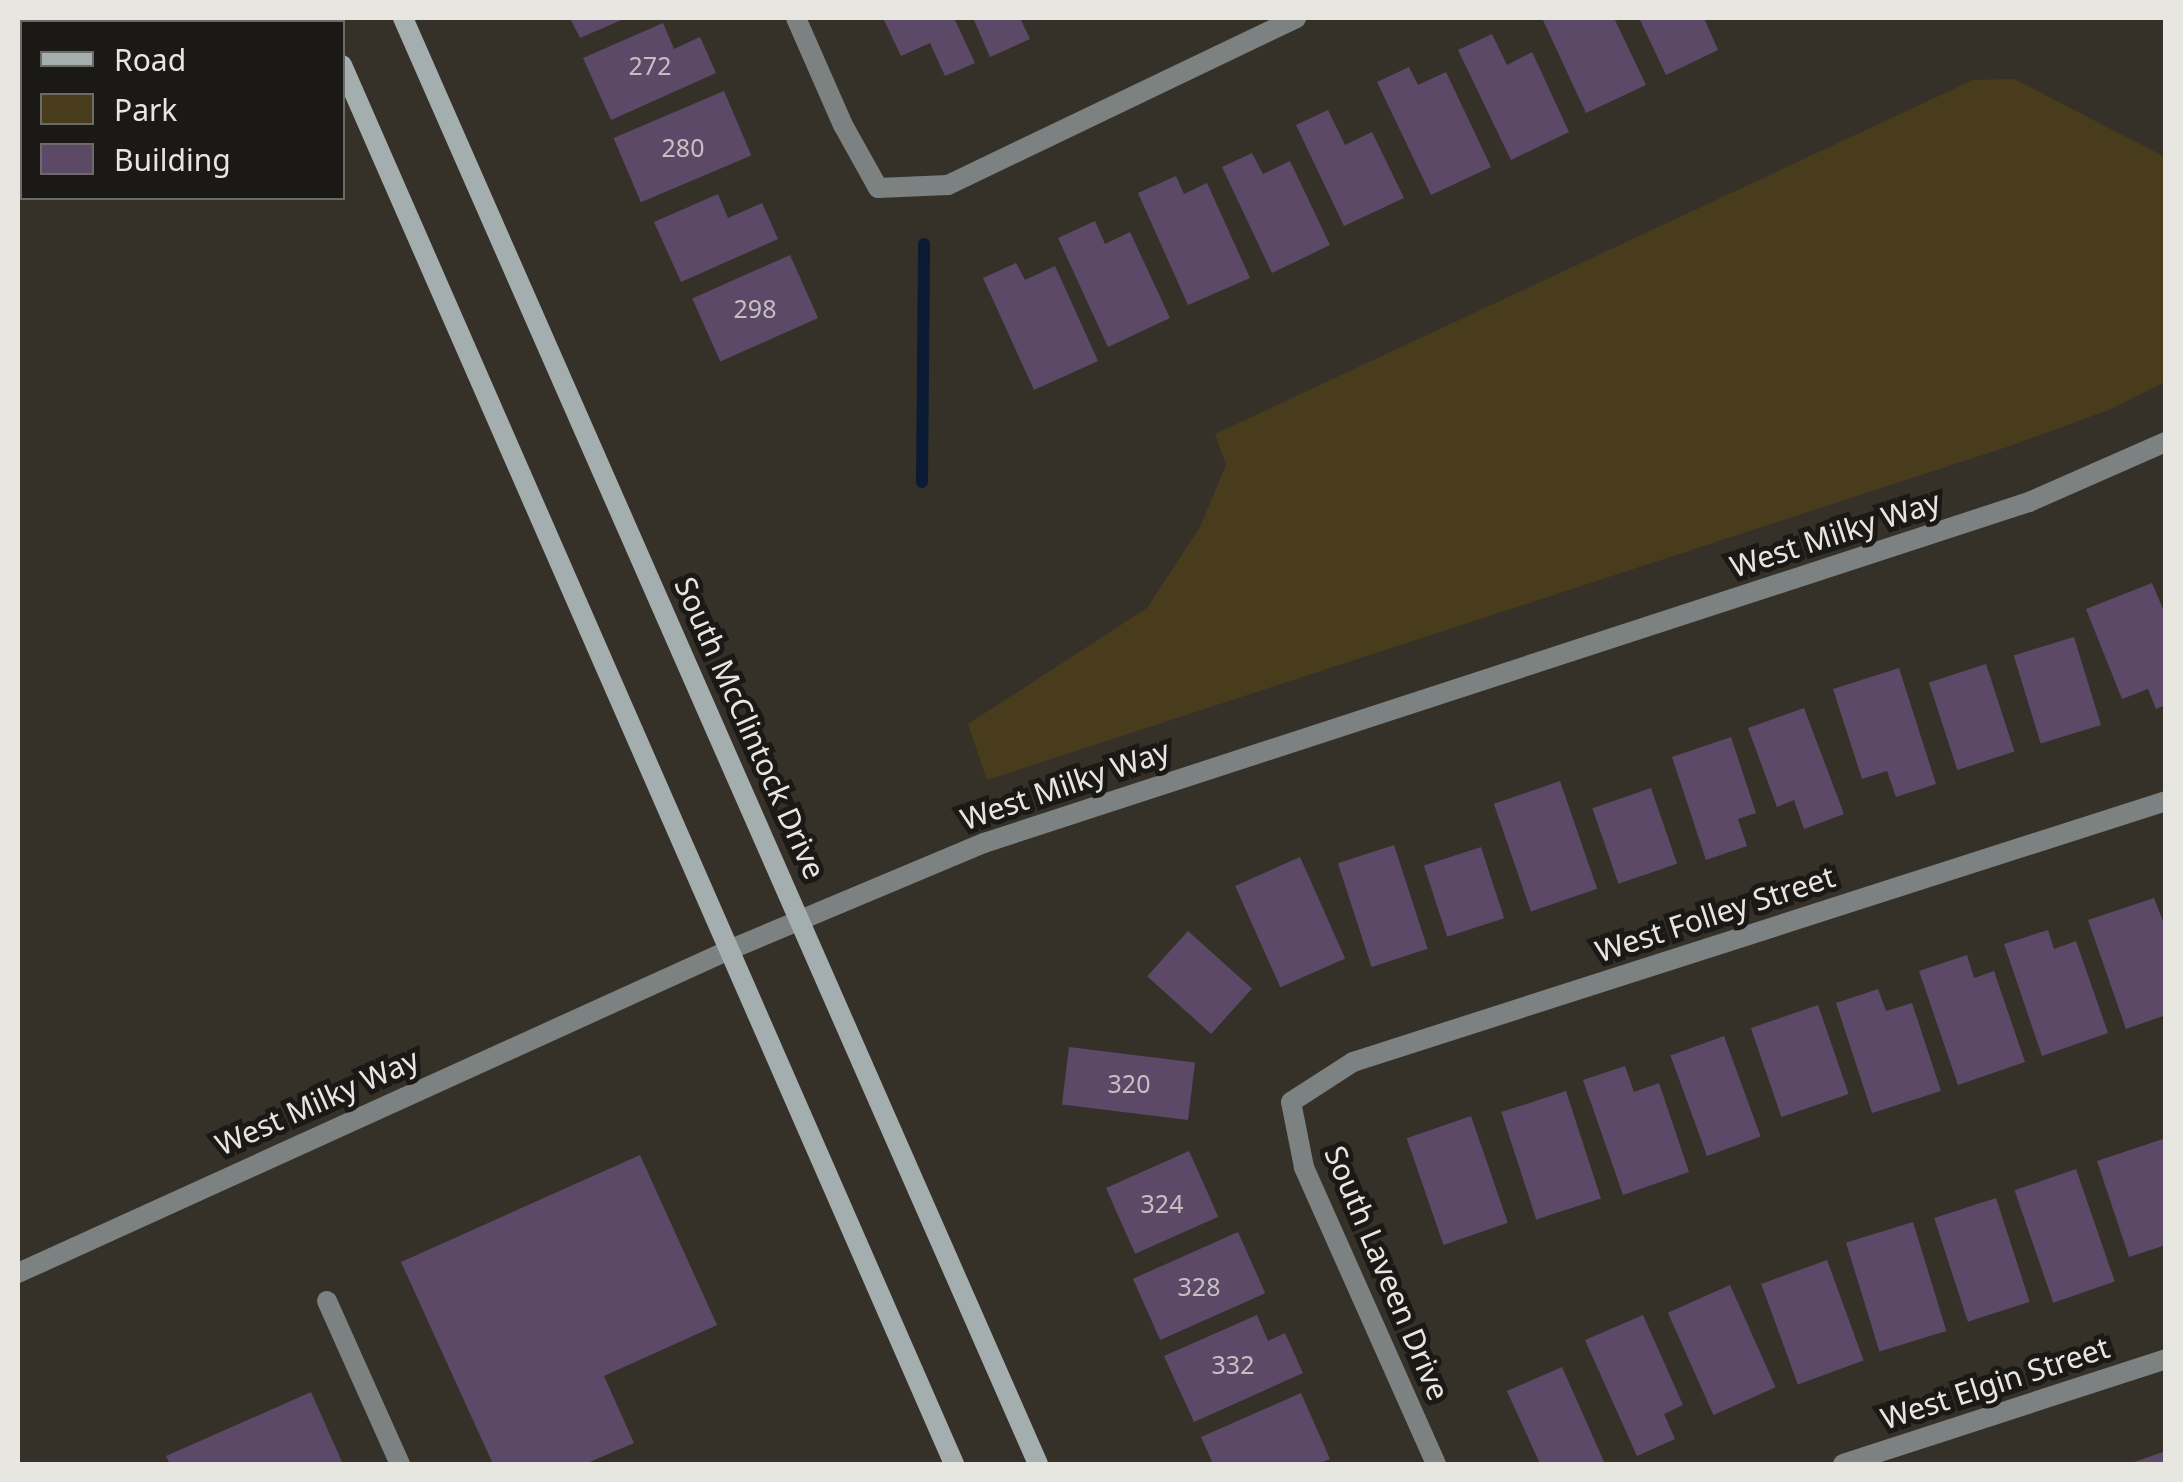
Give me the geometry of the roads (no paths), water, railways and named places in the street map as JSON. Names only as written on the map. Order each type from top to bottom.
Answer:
[{"type":"main road","name":"South McClintock Drive","points":[[404,18],[1038,1464]]},
{"type":"main road","points":[[345,72],[954,1464]]},
{"type":"street","points":[[796,18],[843,125],[878,188],[948,185],[1296,18]]},
{"type":"street","name":"West Milky Way","points":[[18,1273],[729,950],[1002,836],[2029,502],[2166,442]]},
{"type":"street","name":"West Folley Street","points":[[1291,1102],[1353,1062],[2166,801]]},
{"type":"street","name":"South Laveen Drive","points":[[1291,1102],[1304,1167],[1436,1464]]},
{"type":"street","points":[[328,1301],[400,1464]]},
{"type":"street","name":"West Elgin Street","points":[[1843,1464],[2166,1359]]},
{"type":"waterway","points":[[922,482],[924,244]]}]
